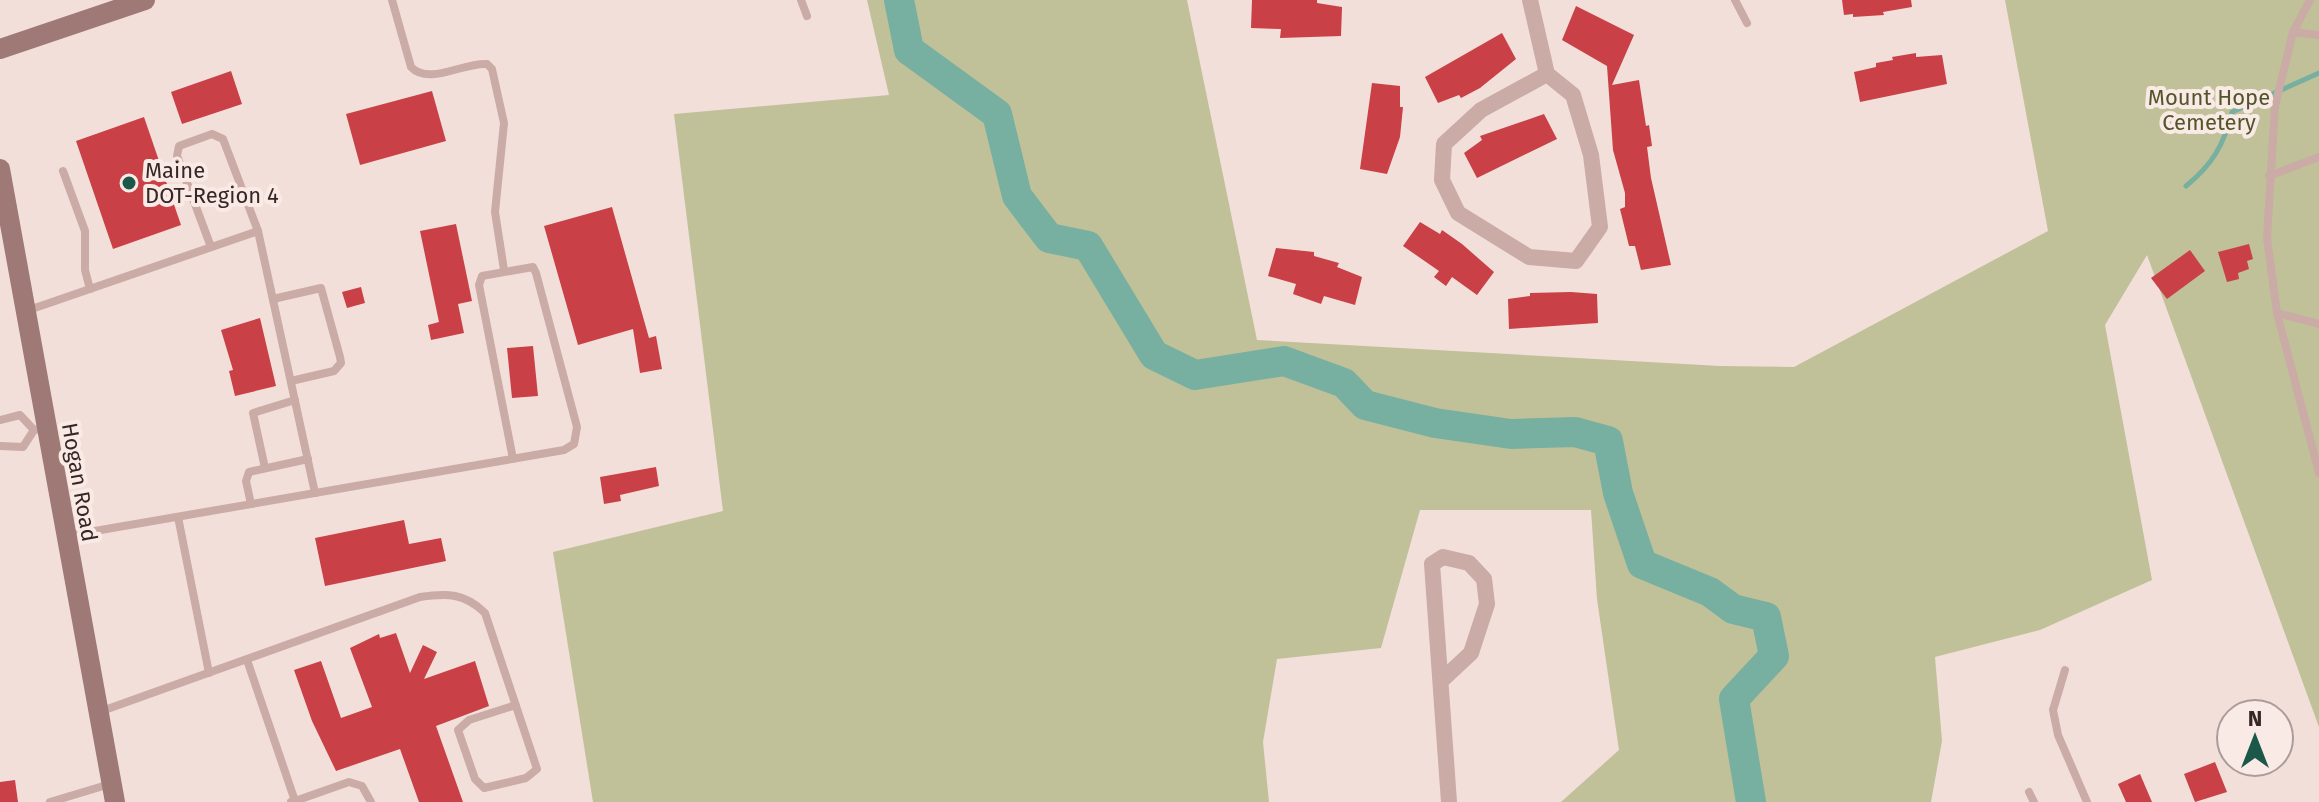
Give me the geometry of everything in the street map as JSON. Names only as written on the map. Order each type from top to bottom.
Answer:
[{"type":"main road","points":[[0,49],[145,0]]},
{"type":"main road","name":"Hogan Road","points":[[0,169],[25,311],[40,429],[65,536],[113,793]]},
{"type":"street","points":[[1530,0],[1547,74],[1573,95],[1591,155],[1600,227],[1576,261],[1529,257],[1458,213],[1442,180],[1444,144],[1481,110],[1547,74]]},
{"type":"street","points":[[1441,681],[1471,653],[1487,604],[1484,579],[1469,563],[1443,557],[1432,564],[1449,802]]},
{"type":"lane","points":[[392,0],[411,67],[416,72],[430,74],[479,63],[487,64],[492,69],[504,123],[495,212],[504,270]]},
{"type":"lane","points":[[801,0],[807,16]]},
{"type":"lane","points":[[1735,0],[1747,23]]},
{"type":"lane","points":[[2310,0],[2293,32],[2275,106],[2267,238],[2277,313],[2319,473]]},
{"type":"lane","points":[[2293,32],[2319,35]]},
{"type":"lane","points":[[211,247],[177,156],[179,146],[219,135],[258,231],[315,493]]},
{"type":"lane","points":[[2269,176],[2319,157]]},
{"type":"lane","points":[[63,171],[85,231],[85,270],[90,289]]},
{"type":"lane","points":[[25,311],[258,231]]},
{"type":"lane","points":[[65,536],[178,517],[251,504],[513,459],[564,450],[577,438],[536,273],[533,267],[525,266],[482,276],[479,285],[513,459]]},
{"type":"lane","points":[[273,299],[321,288],[340,357],[341,363],[334,371],[291,381]]},
{"type":"lane","points":[[2277,313],[2319,324]]},
{"type":"lane","points":[[265,468],[253,413],[295,400]]},
{"type":"lane","points":[[0,420],[20,415],[40,429],[23,447],[0,446]]},
{"type":"lane","points":[[251,504],[246,476],[265,468],[308,459]]},
{"type":"lane","points":[[178,517],[209,673]]},
{"type":"lane","points":[[98,713],[420,597],[450,593],[475,603],[485,613],[516,705],[537,769],[526,778],[484,788],[475,779],[458,730],[469,720],[516,705]]},
{"type":"lane","points":[[247,660],[293,801],[320,797],[355,783],[362,786],[371,802]]},
{"type":"lane","points":[[2065,670],[2053,710],[2058,735],[2087,802]]},
{"type":"lane","points":[[2029,792],[2034,802]]},
{"type":"lane","points":[[50,802],[113,793]]},
{"type":"green space","name":"Mount Hope Cemetery","points":[[867,0],[1187,0],[1257,340],[1720,366],[1794,367],[2048,231],[2005,0],[2319,0],[2319,727],[2147,255],[2105,325],[2152,580],[2040,630],[1935,657],[1942,741],[1931,802],[1561,802],[1619,750],[1597,599],[1591,510],[1420,510],[1381,648],[1277,659],[1263,742],[1269,802],[593,802],[553,552],[723,511],[674,114],[889,95]]},
{"type":"building","points":[[1252,0],[1317,0],[1317,3],[1342,7],[1341,36],[1280,38],[1281,29],[1251,28]]},
{"type":"building","points":[[1842,0],[1911,0],[1912,7],[1883,12],[1884,15],[1853,17],[1853,14],[1844,15]]},
{"type":"building","points":[[1576,6],[1634,35],[1612,85],[1639,80],[1652,146],[1647,147],[1651,178],[1671,265],[1641,270],[1635,246],[1629,246],[1620,209],[1625,207],[1625,193],[1613,150],[1607,66],[1562,40]]},
{"type":"building","points":[[1502,33],[1516,59],[1480,88],[1461,98],[1459,95],[1438,103],[1425,77]]},
{"type":"building","points":[[1916,53],[1916,57],[1942,55],[1947,84],[1860,102],[1854,72],[1876,67],[1876,63],[1893,60],[1892,57]]},
{"type":"building","points":[[231,71],[242,104],[182,124],[171,92]]},
{"type":"building","points":[[1372,83],[1400,86],[1400,107],[1403,107],[1400,137],[1387,174],[1360,169]]},
{"type":"building","points":[[432,91],[446,141],[360,165],[346,114]]},
{"type":"building","points":[[1544,114],[1557,139],[1477,178],[1464,153],[1482,140],[1480,136]]},
{"type":"building","name":"Maine DOT-Region 4","points":[[144,117],[181,225],[113,249],[76,141]]},
{"type":"building","points":[[612,207],[649,338],[656,336],[662,369],[640,373],[633,329],[578,345],[544,226]]},
{"type":"building","points":[[1420,222],[1440,234],[1442,230],[1494,272],[1477,295],[1452,277],[1446,286],[1434,277],[1439,271],[1403,246]]},
{"type":"building","points":[[456,224],[472,301],[458,304],[464,333],[431,340],[428,325],[439,322],[420,231]]},
{"type":"building","points":[[2249,244],[2253,259],[2247,261],[2249,269],[2238,273],[2239,279],[2227,282],[2218,252]]},
{"type":"building","points":[[1276,248],[1314,252],[1314,256],[1339,263],[1337,267],[1362,277],[1355,305],[1324,296],[1321,304],[1293,294],[1296,284],[1268,276]]},
{"type":"building","points":[[2190,250],[2205,271],[2167,299],[2151,278]]},
{"type":"building","points":[[361,287],[365,303],[347,308],[342,292]]},
{"type":"building","points":[[1530,293],[1597,294],[1598,323],[1509,329],[1508,299],[1530,296]]},
{"type":"building","points":[[260,318],[276,386],[235,396],[229,371],[233,370],[221,330]]},
{"type":"building","points":[[533,346],[538,396],[512,398],[507,348]]},
{"type":"building","points":[[656,467],[659,486],[620,495],[621,501],[604,504],[600,477]]},
{"type":"building","points":[[404,520],[409,544],[441,538],[446,561],[325,586],[315,538]]},
{"type":"building","points":[[396,633],[410,673],[423,645],[437,652],[424,679],[475,661],[489,706],[436,726],[463,802],[419,802],[400,749],[336,771],[312,721],[294,670],[321,661],[341,718],[372,707],[350,648],[379,634],[380,638]]},
{"type":"building","points":[[2215,762],[2215,778],[2221,778],[2227,792],[2195,802],[2184,774]]},
{"type":"building","points":[[2140,774],[2152,802],[2126,802],[2118,784]]},
{"type":"building","points":[[15,780],[18,802],[0,802],[0,782]]},
{"type":"waterway","points":[[899,0],[909,50],[997,114],[1017,196],[1049,238],[1088,246],[1154,355],[1195,375],[1284,361],[1344,383],[1365,405],[1435,423],[1511,434],[1575,432],[1608,441],[1618,493],[1642,564],[1710,592],[1733,609],[1766,617],[1774,656],[1734,699],[1751,802]]},
{"type":"waterway","points":[[2186,186],[2216,154],[2232,112],[2319,73]]},
{"type":"place","name":"Maine DOT-Region 4","points":[[129,183]]}]
